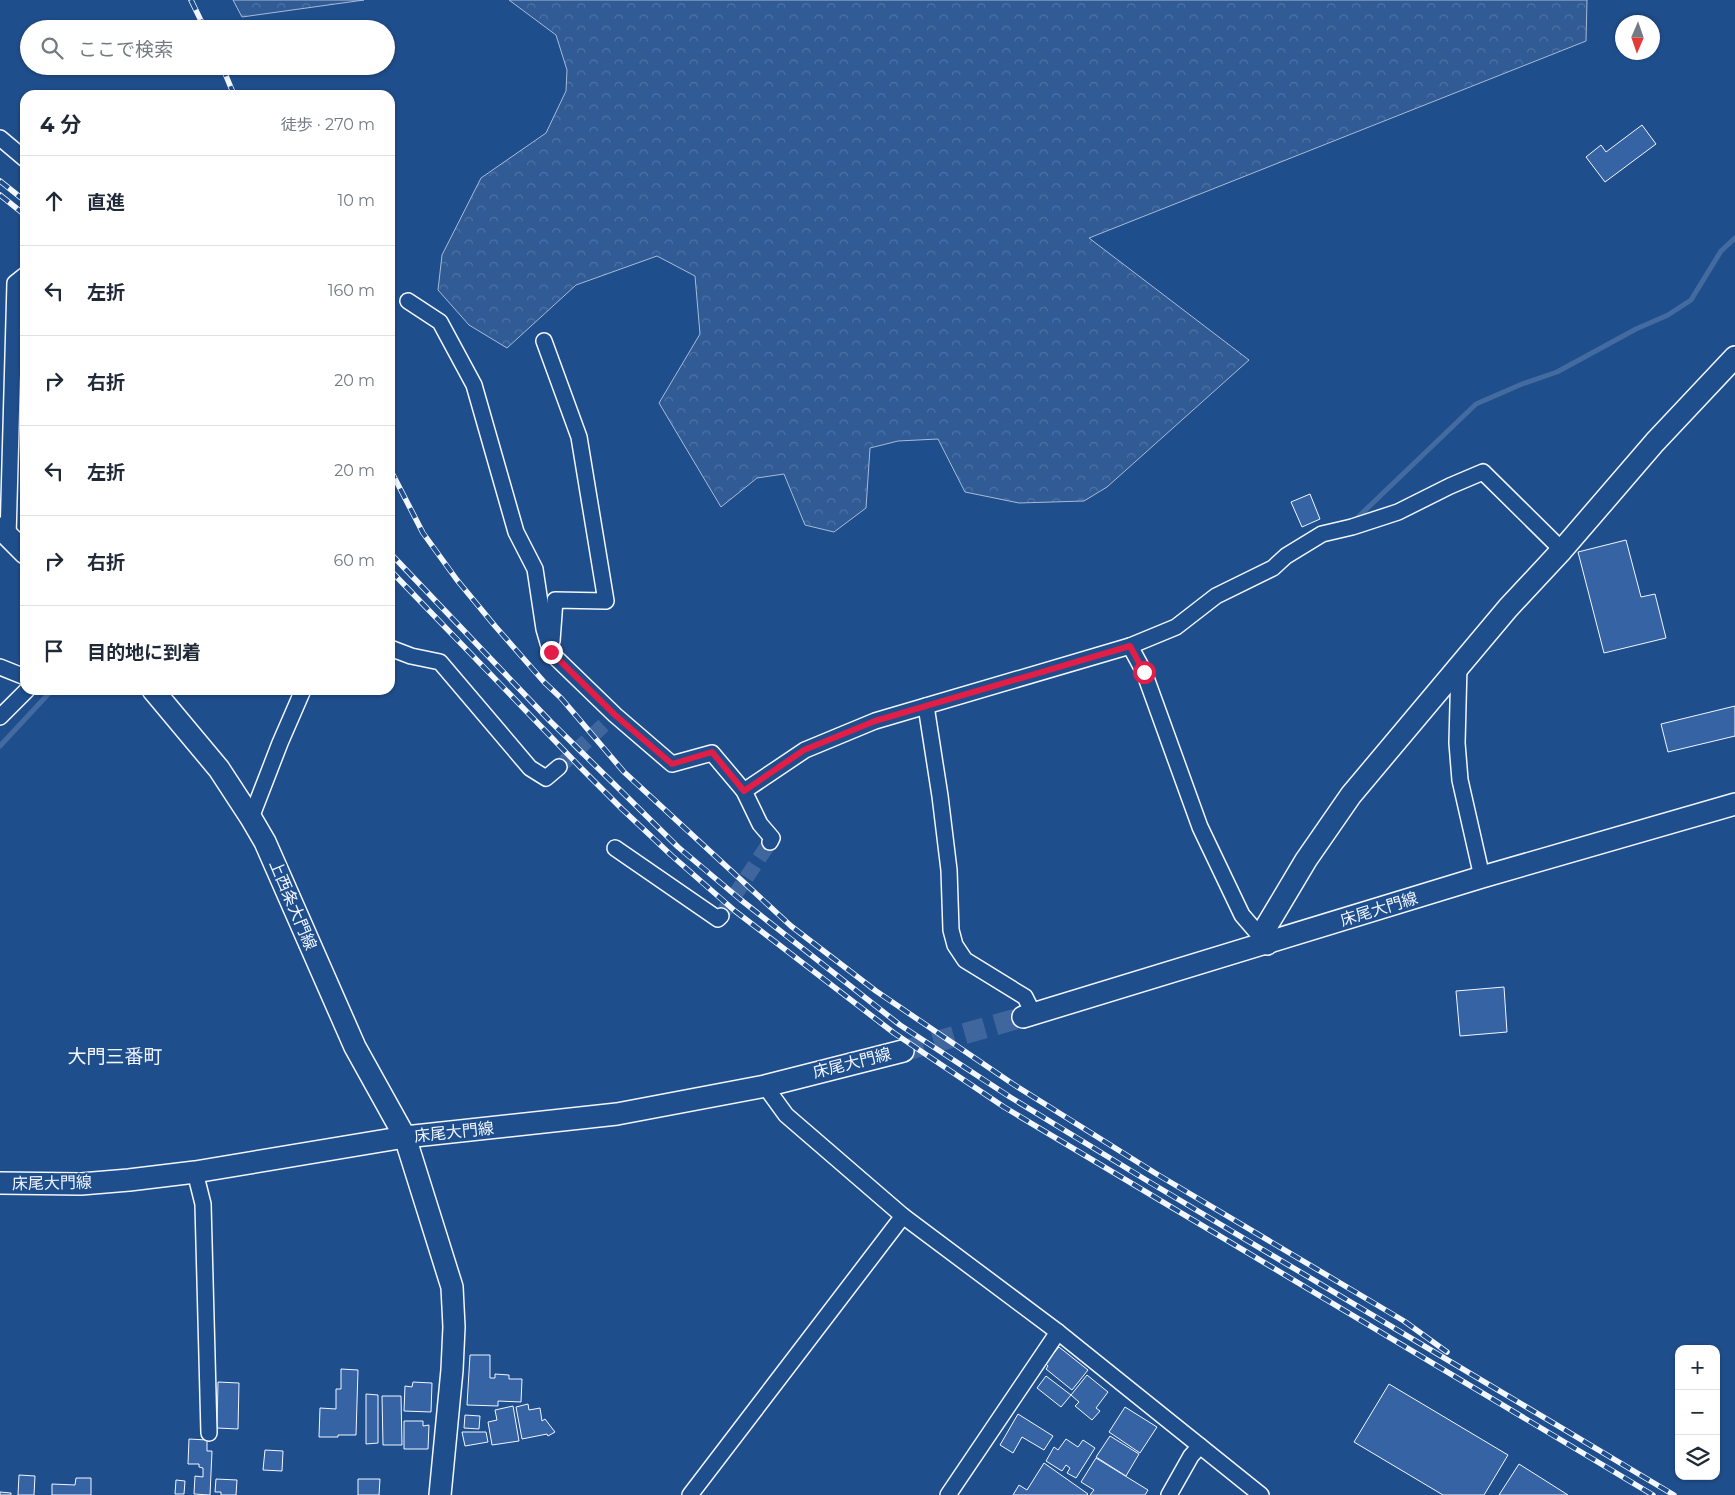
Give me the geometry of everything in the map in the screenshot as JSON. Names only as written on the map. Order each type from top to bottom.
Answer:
[{"type":"main road","points":[[1267,944],[1266,927],[1306,860],[1351,794],[1508,608],[1562,550],[1655,442],[1735,356]]},
{"type":"main road","points":[[4,532],[20,548]]},
{"type":"main road","name":"上西条大門線","points":[[157,695],[218,769],[265,842],[355,1047],[405,1137],[452,1287],[454,1327],[452,1370],[440,1495]]},
{"type":"main road","name":"床尾大門線","points":[[1028,1016],[1482,877],[1735,804]]},
{"type":"main road","name":"床尾大門線","points":[[0,1183],[81,1184],[129,1180],[195,1172],[405,1137],[617,1114],[765,1086],[903,1051]]},
{"type":"street","points":[[0,138],[20,155]]},
{"type":"street","points":[[4,532],[18,442],[15,283],[20,279]]},
{"type":"street","points":[[408,300],[440,322],[474,385],[516,532],[535,569],[544,629],[551,652],[611,718],[672,764],[712,752],[744,791],[760,824],[772,838],[770,842]]},
{"type":"street","points":[[544,341],[579,437],[606,601],[555,600],[551,652]]},
{"type":"street","points":[[744,791],[804,750],[875,721],[1130,646],[1176,627],[1216,596],[1273,568],[1286,556],[1322,534],[1352,527],[1398,512],[1483,472],[1562,550]]},
{"type":"street","points":[[1130,646],[1144,672],[1200,827],[1242,915],[1267,944]]},
{"type":"street","points":[[395,650],[410,656],[440,662],[530,768],[546,778],[559,767]]},
{"type":"street","points":[[1459,665],[1457,744],[1460,780],[1482,877]]},
{"type":"street","points":[[0,667],[20,675]]},
{"type":"street","points":[[0,717],[22,695]]},
{"type":"street","points":[[251,818],[280,742],[302,695]]},
{"type":"street","points":[[926,706],[949,870],[951,930],[955,946],[965,960],[1025,997],[1028,1016]]},
{"type":"street","points":[[615,848],[718,919],[721,916]]},
{"type":"street","points":[[765,1086],[786,1115],[903,1216],[1058,1332],[1261,1495]]},
{"type":"street","points":[[195,1172],[203,1204],[208,1433]]},
{"type":"street","points":[[690,1495],[903,1216]]},
{"type":"street","points":[[948,1495],[1058,1332]]},
{"type":"street","points":[[1169,1495],[1191,1456],[1200,1446]]},
{"type":"green space","points":[[233,0],[364,0],[242,17]]},
{"type":"green space","points":[[509,0],[1587,0],[1586,41],[1089,238],[1249,360],[1107,487],[1084,501],[1019,503],[965,492],[938,439],[898,441],[870,448],[866,508],[834,532],[805,525],[784,474],[757,478],[721,507],[659,403],[700,334],[695,276],[657,256],[576,285],[507,348],[469,325],[438,290],[442,255],[481,178],[546,133],[566,91],[567,70],[556,35]]},
{"type":"building","points":[[1642,125],[1656,144],[1605,182],[1586,157],[1601,145],[1606,152]]},
{"type":"building","points":[[1310,494],[1320,519],[1302,527],[1291,502]]},
{"type":"building","points":[[1626,540],[1641,597],[1655,594],[1666,638],[1604,653],[1578,552]]},
{"type":"building","points":[[1735,706],[1735,736],[1668,752],[1661,724]]},
{"type":"building","points":[[1504,987],[1507,1032],[1460,1036],[1456,991]]},
{"type":"building","points":[[1059,1347],[1088,1370],[1072,1390],[1046,1369],[1048,1366],[1045,1363]]},
{"type":"building","points":[[470,1355],[490,1355],[490,1378],[495,1378],[495,1374],[509,1375],[509,1379],[522,1379],[521,1402],[498,1401],[498,1406],[467,1405]]},
{"type":"building","points":[[341,1369],[358,1370],[356,1435],[319,1437],[320,1408],[336,1409],[336,1389],[341,1389]]},
{"type":"building","points":[[1087,1375],[1108,1392],[1096,1408],[1100,1411],[1092,1420],[1075,1406],[1079,1402],[1071,1395]]},
{"type":"building","points":[[1046,1376],[1071,1395],[1061,1407],[1037,1388]]},
{"type":"building","points":[[218,1382],[239,1383],[238,1429],[217,1428]]},
{"type":"building","points":[[413,1382],[432,1383],[431,1412],[404,1411],[405,1386],[412,1387]]},
{"type":"building","points":[[1389,1384],[1508,1455],[1484,1495],[1443,1495],[1354,1442]]},
{"type":"building","points":[[366,1394],[378,1395],[378,1443],[366,1444]]},
{"type":"building","points":[[382,1396],[401,1396],[402,1445],[383,1445]]},
{"type":"building","points":[[528,1404],[529,1410],[540,1408],[542,1421],[545,1419],[555,1432],[548,1436],[547,1434],[522,1439],[516,1407]]},
{"type":"building","points":[[513,1406],[519,1441],[492,1445],[488,1422],[497,1420],[495,1410]]},
{"type":"building","points":[[1125,1407],[1157,1427],[1140,1453],[1109,1432]]},
{"type":"building","points":[[1018,1414],[1053,1436],[1044,1450],[1022,1437],[1013,1453],[1000,1445]]},
{"type":"building","points":[[465,1415],[480,1416],[479,1429],[464,1428]]},
{"type":"building","points":[[404,1421],[423,1421],[423,1426],[429,1425],[428,1449],[404,1449]]},
{"type":"building","points":[[462,1432],[486,1432],[488,1442],[465,1446]]},
{"type":"building","points":[[1110,1436],[1139,1454],[1126,1476],[1096,1457]]},
{"type":"building","points":[[189,1439],[207,1440],[207,1451],[212,1451],[210,1495],[194,1494],[195,1476],[203,1477],[203,1468],[199,1467],[199,1464],[188,1464]]},
{"type":"building","points":[[1066,1439],[1078,1447],[1083,1440],[1095,1448],[1076,1478],[1067,1473],[1070,1468],[1066,1465],[1062,1471],[1046,1461],[1054,1447],[1058,1450]]},
{"type":"building","points":[[265,1450],[283,1451],[282,1471],[263,1470]]},
{"type":"building","points":[[1096,1458],[1148,1490],[1145,1495],[1090,1495],[1094,1490],[1081,1482]]},
{"type":"building","points":[[1044,1463],[1088,1494],[1013,1495],[1019,1485],[1027,1490]]},
{"type":"building","points":[[1519,1464],[1568,1495],[1499,1495]]},
{"type":"building","points":[[19,1475],[35,1476],[34,1495],[18,1495]]},
{"type":"building","points":[[76,1478],[91,1478],[91,1495],[52,1495],[52,1484],[75,1485]]},
{"type":"building","points":[[216,1479],[237,1480],[236,1495],[221,1495],[221,1492],[215,1492]]},
{"type":"building","points":[[358,1479],[380,1479],[379,1495],[358,1495]]},
{"type":"building","points":[[176,1480],[185,1481],[184,1494],[175,1494]]},
{"type":"building","points":[[0,1492],[11,1493],[11,1495],[0,1495]]},
{"type":"waterway","points":[[1355,520],[1476,404],[1522,384],[1557,372],[1636,329],[1668,315],[1691,300],[1721,251],[1735,238]]},
{"type":"waterway","points":[[0,746],[47,695]]},
{"type":"tunnel","points":[[559,767],[607,722]]},
{"type":"tunnel","points":[[721,916],[770,842]]},
{"type":"tunnel","points":[[903,1051],[1023,1017]]},
{"type":"railway","points":[[191,0],[201,20]]},
{"type":"railway","points":[[226,75],[232,90]]},
{"type":"railway","points":[[0,181],[20,197]]},
{"type":"railway","points":[[0,195],[20,211]]},
{"type":"railway","points":[[395,479],[423,533],[457,580],[545,683],[561,698],[624,772],[791,926],[876,991],[1013,1084],[1155,1173],[1404,1321],[1447,1352]]},
{"type":"railway","points":[[395,558],[550,721],[678,847],[741,900],[900,1025],[1010,1097],[1151,1183],[1674,1495]]},
{"type":"railway","points":[[395,575],[581,768],[671,855],[735,911],[894,1033],[1004,1107],[1653,1495]]},
{"type":"district","name":"大門三番町","points":[[115,1056]]},
{"type":"route","points":[[551,652],[615,715],[672,764],[712,752],[744,791],[804,750],[875,721],[1054,667],[1130,646],[1144,672]]}]
